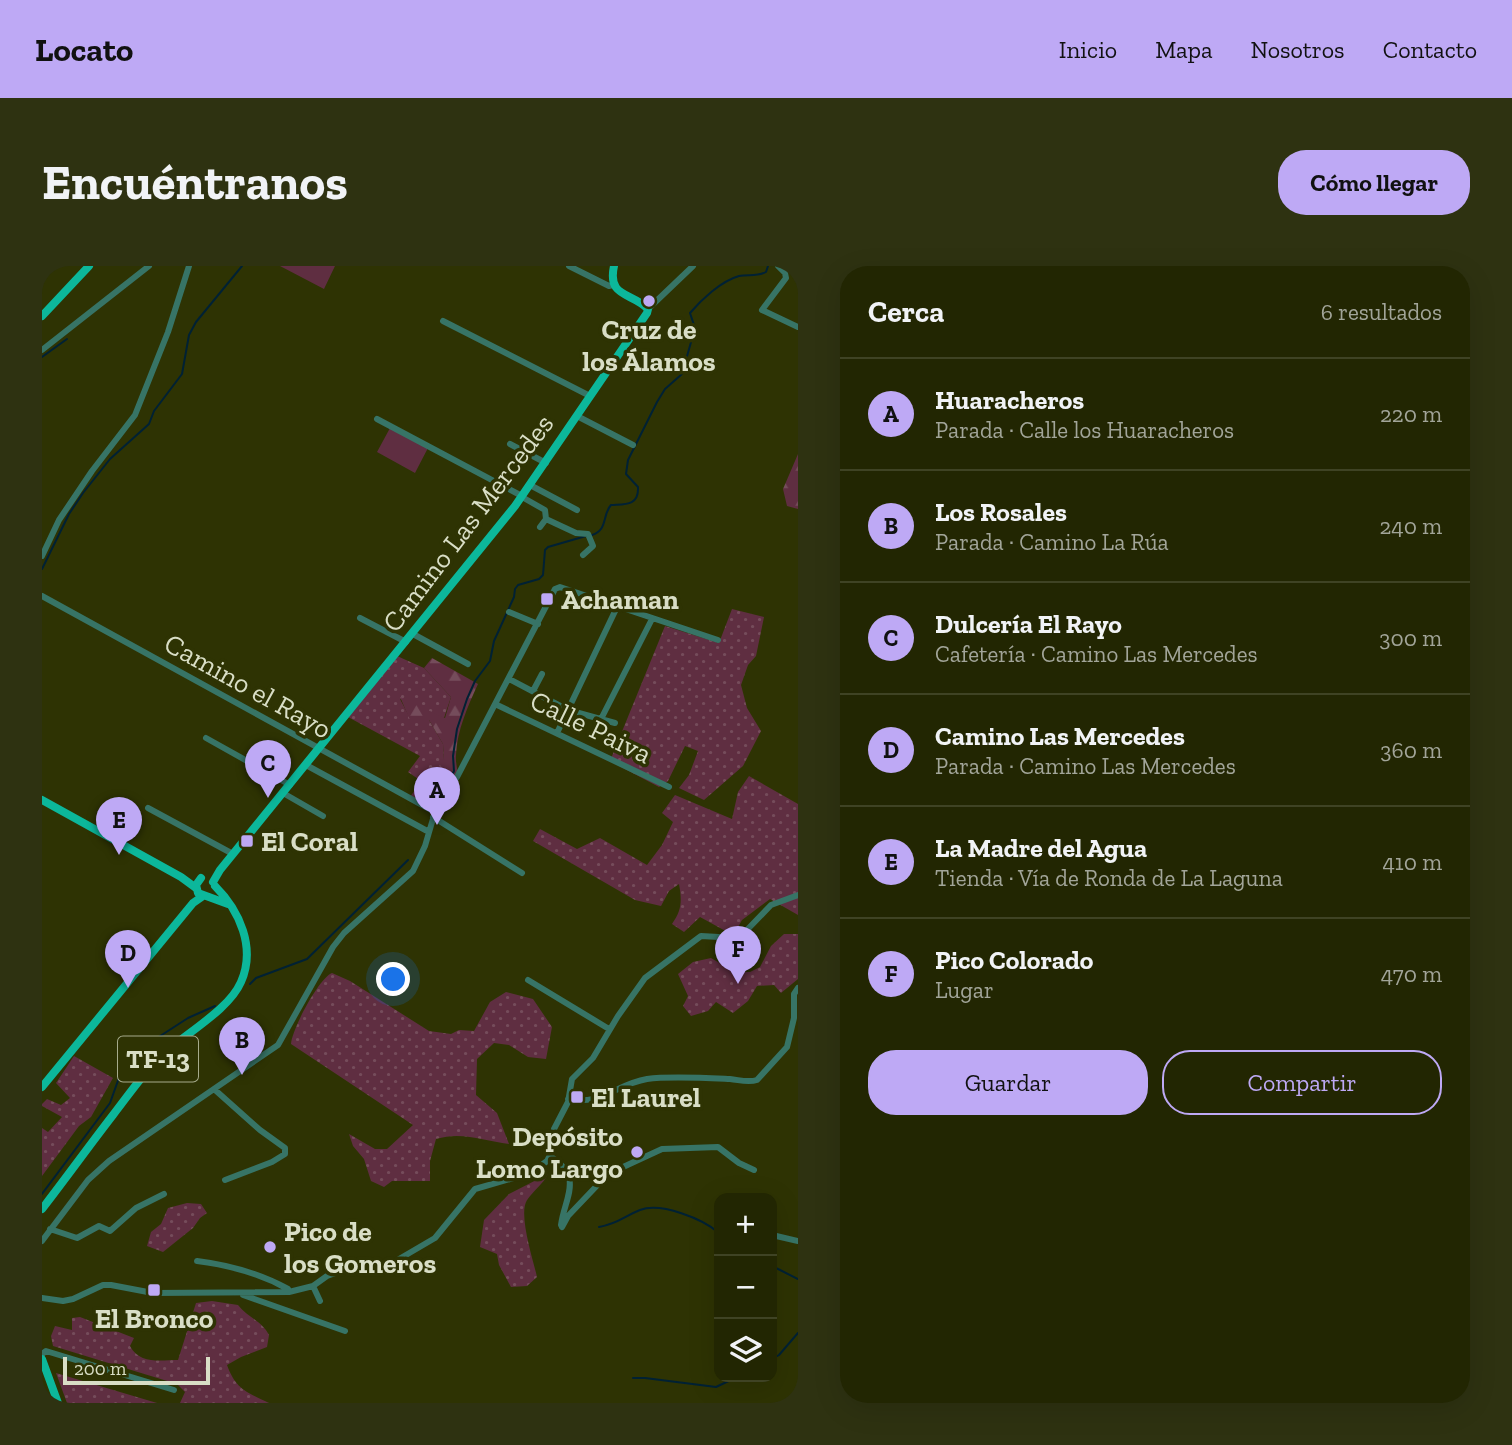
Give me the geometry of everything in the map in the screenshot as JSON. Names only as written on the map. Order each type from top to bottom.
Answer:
[{"type":"main road","points":[[42,316],[89,266]]},
{"type":"main road","points":[[614,266],[611,277],[613,285],[648,309]]},
{"type":"main road","name":"Camino Las Mercedes","points":[[209,881],[290,785],[522,497],[648,309]]},
{"type":"main road","points":[[42,800],[181,877],[200,893],[228,904]]},
{"type":"main road","points":[[181,877],[209,881]]},
{"type":"main road","points":[[200,893],[212,892],[209,881]]},
{"type":"main road","points":[[200,893],[197,882],[209,881]]},
{"type":"main road","name":"TF-13","points":[[42,1209],[155,1062],[220,1009],[237,990],[245,970],[247,944],[240,921],[209,881]]},
{"type":"main road","points":[[42,1087],[200,893]]},
{"type":"main road","points":[[42,1356],[58,1403]]},
{"type":"street","points":[[42,350],[149,266]]},
{"type":"street","points":[[42,556],[59,520],[135,415],[168,332],[190,266]]},
{"type":"street","points":[[569,266],[609,286],[613,285]]},
{"type":"street","points":[[648,309],[694,266]]},
{"type":"street","points":[[778,266],[786,278],[762,310],[798,327]]},
{"type":"street","points":[[443,321],[590,396]]},
{"type":"street","points":[[577,416],[633,445]]},
{"type":"street","points":[[377,418],[544,510],[546,519],[540,527]]},
{"type":"street","points":[[510,444],[546,463]]},
{"type":"street","points":[[530,485],[577,510]]},
{"type":"street","points":[[546,519],[588,536],[593,546],[583,555]]},
{"type":"street","points":[[42,1241],[88,1180],[109,1161],[278,1045],[333,947],[344,933],[413,871],[434,815],[457,777],[555,589],[560,587],[718,640]]},
{"type":"street","name":"Camino el Rayo","points":[[42,596],[319,748],[434,815],[522,873]]},
{"type":"street","points":[[556,733],[617,607]]},
{"type":"street","points":[[509,612],[538,624]]},
{"type":"street","points":[[360,618],[406,642]]},
{"type":"street","points":[[601,719],[652,619]]},
{"type":"street","points":[[413,634],[468,664]]},
{"type":"street","points":[[533,691],[542,674]]},
{"type":"street","points":[[509,679],[568,710],[615,723]]},
{"type":"street","name":"Calle Paiva","points":[[495,704],[669,787]]},
{"type":"street","points":[[206,738],[290,785]]},
{"type":"street","points":[[306,765],[429,832]]},
{"type":"street","points":[[283,793],[323,816]]},
{"type":"street","points":[[148,808],[233,854]]},
{"type":"street","points":[[42,1298],[63,1301],[73,1299],[103,1285],[153,1293],[289,1292],[313,1286],[327,1276],[355,1266],[382,1267],[394,1262],[435,1238],[473,1191],[531,1173],[542,1166],[550,1156],[554,1129],[568,1099],[572,1079],[593,1058],[645,978],[697,939],[706,935],[723,939],[736,938],[771,905],[798,895]]},
{"type":"street","points":[[528,980],[610,1029]]},
{"type":"street","points":[[568,1099],[599,1099],[626,1085],[650,1079],[730,1079],[746,1082],[757,1080],[787,1047],[794,1018],[794,994],[798,988]]},
{"type":"street","points":[[214,1089],[260,1130],[285,1148],[285,1154],[272,1162],[225,1180]]},
{"type":"street","points":[[550,1156],[565,1170],[570,1182],[567,1206],[561,1220],[562,1227],[570,1213],[608,1174],[669,1147],[693,1149],[716,1146],[754,1170]]},
{"type":"street","points":[[50,1229],[77,1238],[99,1226],[110,1231],[136,1209],[164,1194]]},
{"type":"street","points":[[777,1236],[798,1241]]},
{"type":"street","points":[[197,1261],[227,1265],[268,1278],[289,1292]]},
{"type":"street","points":[[313,1286],[320,1301]]},
{"type":"street","points":[[238,1293],[345,1331]]},
{"type":"street","points":[[42,1356],[46,1351],[174,1390]]},
{"type":"green space","points":[[280,266],[335,266],[324,289]]},
{"type":"green space","points":[[390,428],[429,446],[415,473],[377,452]]},
{"type":"green space","points":[[798,454],[798,509],[787,506],[783,489]]},
{"type":"green space","points":[[732,609],[764,617],[756,656],[748,665],[741,685],[747,708],[761,731],[743,766],[704,800],[679,788],[689,775],[698,751],[685,746],[668,781],[659,787],[610,761],[665,626],[719,643]]},
{"type":"green space","points":[[397,656],[424,668],[451,697],[444,718],[400,699],[411,720],[429,720],[443,744],[444,760],[456,777],[428,811],[408,800],[421,781],[408,772],[420,756],[348,717]]},
{"type":"green space","points":[[432,658],[478,684],[458,736],[456,777],[439,766],[444,760],[443,744],[429,720],[410,720],[400,697],[445,718],[451,697],[424,668]]},
{"type":"green space","points":[[749,776],[798,804],[798,915],[770,899],[742,920],[731,934],[700,917],[684,932],[672,924],[680,905],[679,884],[669,891],[661,906],[635,900],[533,841],[540,829],[577,849],[600,838],[647,865],[662,845],[673,822],[662,813],[675,795],[732,819],[738,792]]},
{"type":"green space","points":[[784,934],[798,934],[798,979],[781,993],[774,985],[757,986],[748,1001],[733,1013],[716,1002],[708,1011],[691,1016],[683,1006],[688,996],[678,974],[693,962],[711,958],[735,972],[750,972],[760,967],[771,946]]},
{"type":"green space","points":[[332,973],[350,981],[429,1031],[451,1034],[459,1030],[474,1031],[490,1002],[506,992],[533,999],[552,1027],[546,1059],[528,1057],[509,1045],[494,1043],[477,1059],[476,1095],[497,1113],[509,1144],[464,1136],[436,1139],[430,1161],[430,1181],[392,1181],[384,1187],[371,1181],[364,1159],[353,1146],[349,1134],[375,1149],[387,1149],[413,1125],[291,1044],[307,1005],[320,984]]},
{"type":"green space","points":[[74,1056],[113,1078],[91,1117],[79,1126],[42,1176],[42,1128],[48,1132],[62,1117],[42,1104],[47,1099],[61,1105],[70,1098],[56,1083]]},
{"type":"green space","points":[[548,1174],[527,1200],[524,1215],[537,1277],[527,1286],[511,1287],[499,1265],[497,1254],[480,1247],[484,1220],[509,1194]]},
{"type":"green space","points":[[187,1203],[201,1204],[207,1213],[163,1252],[147,1246],[151,1232],[161,1224],[168,1208]]},
{"type":"green space","points":[[212,1301],[238,1305],[269,1335],[267,1347],[227,1365],[238,1385],[269,1403],[180,1403],[185,1392],[177,1384],[53,1346],[51,1336],[55,1326],[72,1330],[72,1318],[80,1317],[134,1338],[130,1346],[145,1359],[178,1360],[196,1303]]},
{"type":"green space","points":[[56,1373],[157,1403],[67,1403]]},
{"type":"waterway","points":[[42,569],[69,514],[83,493],[110,459],[149,424],[154,411],[182,374],[189,335],[196,322],[242,266]]},
{"type":"waterway","points":[[592,535],[603,526],[611,505],[629,503],[636,498],[638,487],[626,474],[628,460],[665,389],[682,374],[695,328],[690,313],[718,286],[739,276],[763,274],[768,266]]},
{"type":"waterway","points":[[42,357],[67,339]]},
{"type":"waterway","points":[[442,793],[454,771],[457,729],[467,699],[475,681],[490,661],[494,641],[515,589],[518,585],[539,579],[543,575],[545,550],[548,547],[586,536]]},
{"type":"waterway","points":[[250,984],[256,978],[307,959],[408,860]]},
{"type":"waterway","points":[[42,1194],[110,1103],[125,1061],[188,1018],[215,1006]]},
{"type":"waterway","points":[[599,1227],[640,1210],[659,1208],[693,1217],[714,1229]]},
{"type":"waterway","points":[[777,1268],[798,1279]]},
{"type":"waterway","points":[[777,1356],[798,1333]]},
{"type":"waterway","points":[[633,1378],[716,1387],[726,1382]]},
{"type":"place","name":"Cruz de los Álamos","points":[[649,301]]},
{"type":"place","name":"Achaman","points":[[547,599]]},
{"type":"place","name":"Dulcería El Rayo","points":[[268,798]]},
{"type":"place","name":"Huaracheros","points":[[437,825]]},
{"type":"place","name":"El Coral","points":[[247,841]]},
{"type":"place","name":"La Madre del Agua","points":[[119,855]]},
{"type":"place","name":"Pico Colorado","points":[[738,984]]},
{"type":"place","name":"Camino Las Mercedes","points":[[128,988]]},
{"type":"place","name":"Los Rosales","points":[[242,1075]]},
{"type":"place","name":"El Laurel","points":[[577,1097]]},
{"type":"place","name":"Depósito Lomo Largo","points":[[637,1152]]},
{"type":"place","name":"Pico de los Gomeros","points":[[270,1247]]},
{"type":"place","name":"El Bronco","points":[[154,1290]]}]
